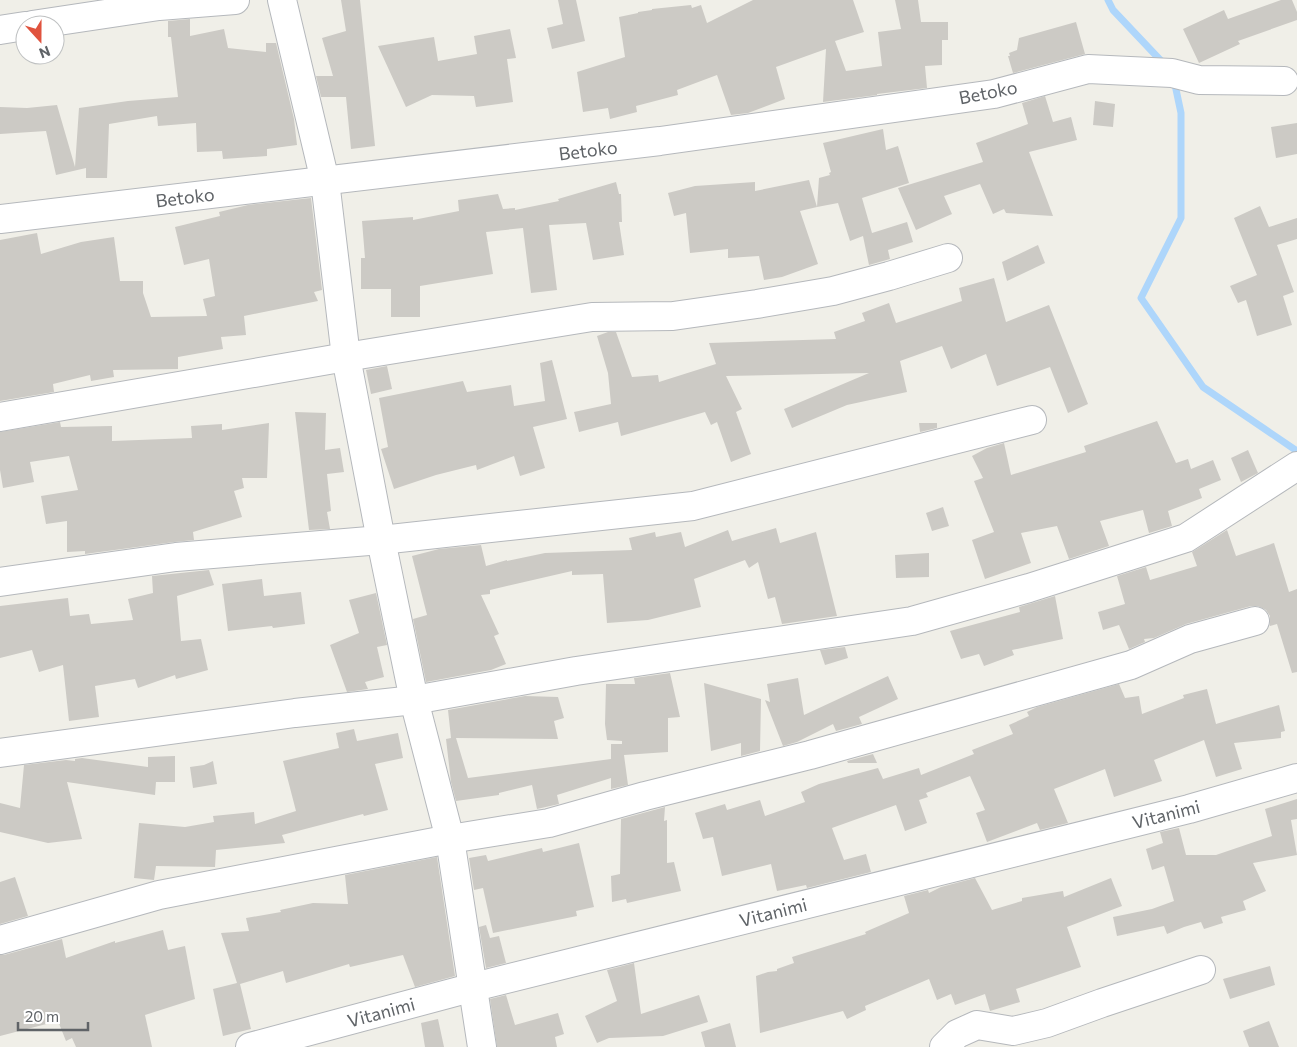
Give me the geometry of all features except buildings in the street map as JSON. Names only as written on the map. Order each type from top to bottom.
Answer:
[{"type":"street","points":[[65,20],[159,6],[234,0]]},
{"type":"street","points":[[282,0],[325,181],[346,357],[414,700],[450,839],[482,1047]]},
{"type":"street","points":[[0,30],[15,28]]},
{"type":"street","name":"Betoko","points":[[0,219],[660,141],[994,94],[1088,69],[1177,74],[1199,80],[1284,81],[1267,94],[1297,90]]},
{"type":"street","points":[[0,417],[592,316],[673,316],[757,304],[834,291],[948,258]]},
{"type":"street","points":[[0,582],[176,558],[381,540],[693,506],[1032,420]]},
{"type":"street","points":[[0,753],[295,713],[414,700],[576,670],[912,621],[1030,588],[1186,538],[1297,466]]},
{"type":"street","points":[[0,940],[159,895],[450,839],[549,823],[645,796],[810,755],[1131,665],[1190,639],[1255,620]]},
{"type":"street","name":"Vitanimi","points":[[250,1047],[474,987],[1189,808],[1297,778]]},
{"type":"street","points":[[944,1047],[957,1034],[977,1025],[1013,1031],[1047,1023],[1102,1002],[1201,970]]},
{"type":"waterway","points":[[1108,0],[1113,10],[1165,65]]},
{"type":"waterway","points":[[1174,80],[1181,113],[1181,218],[1141,298],[1203,387],[1297,451]]}]
